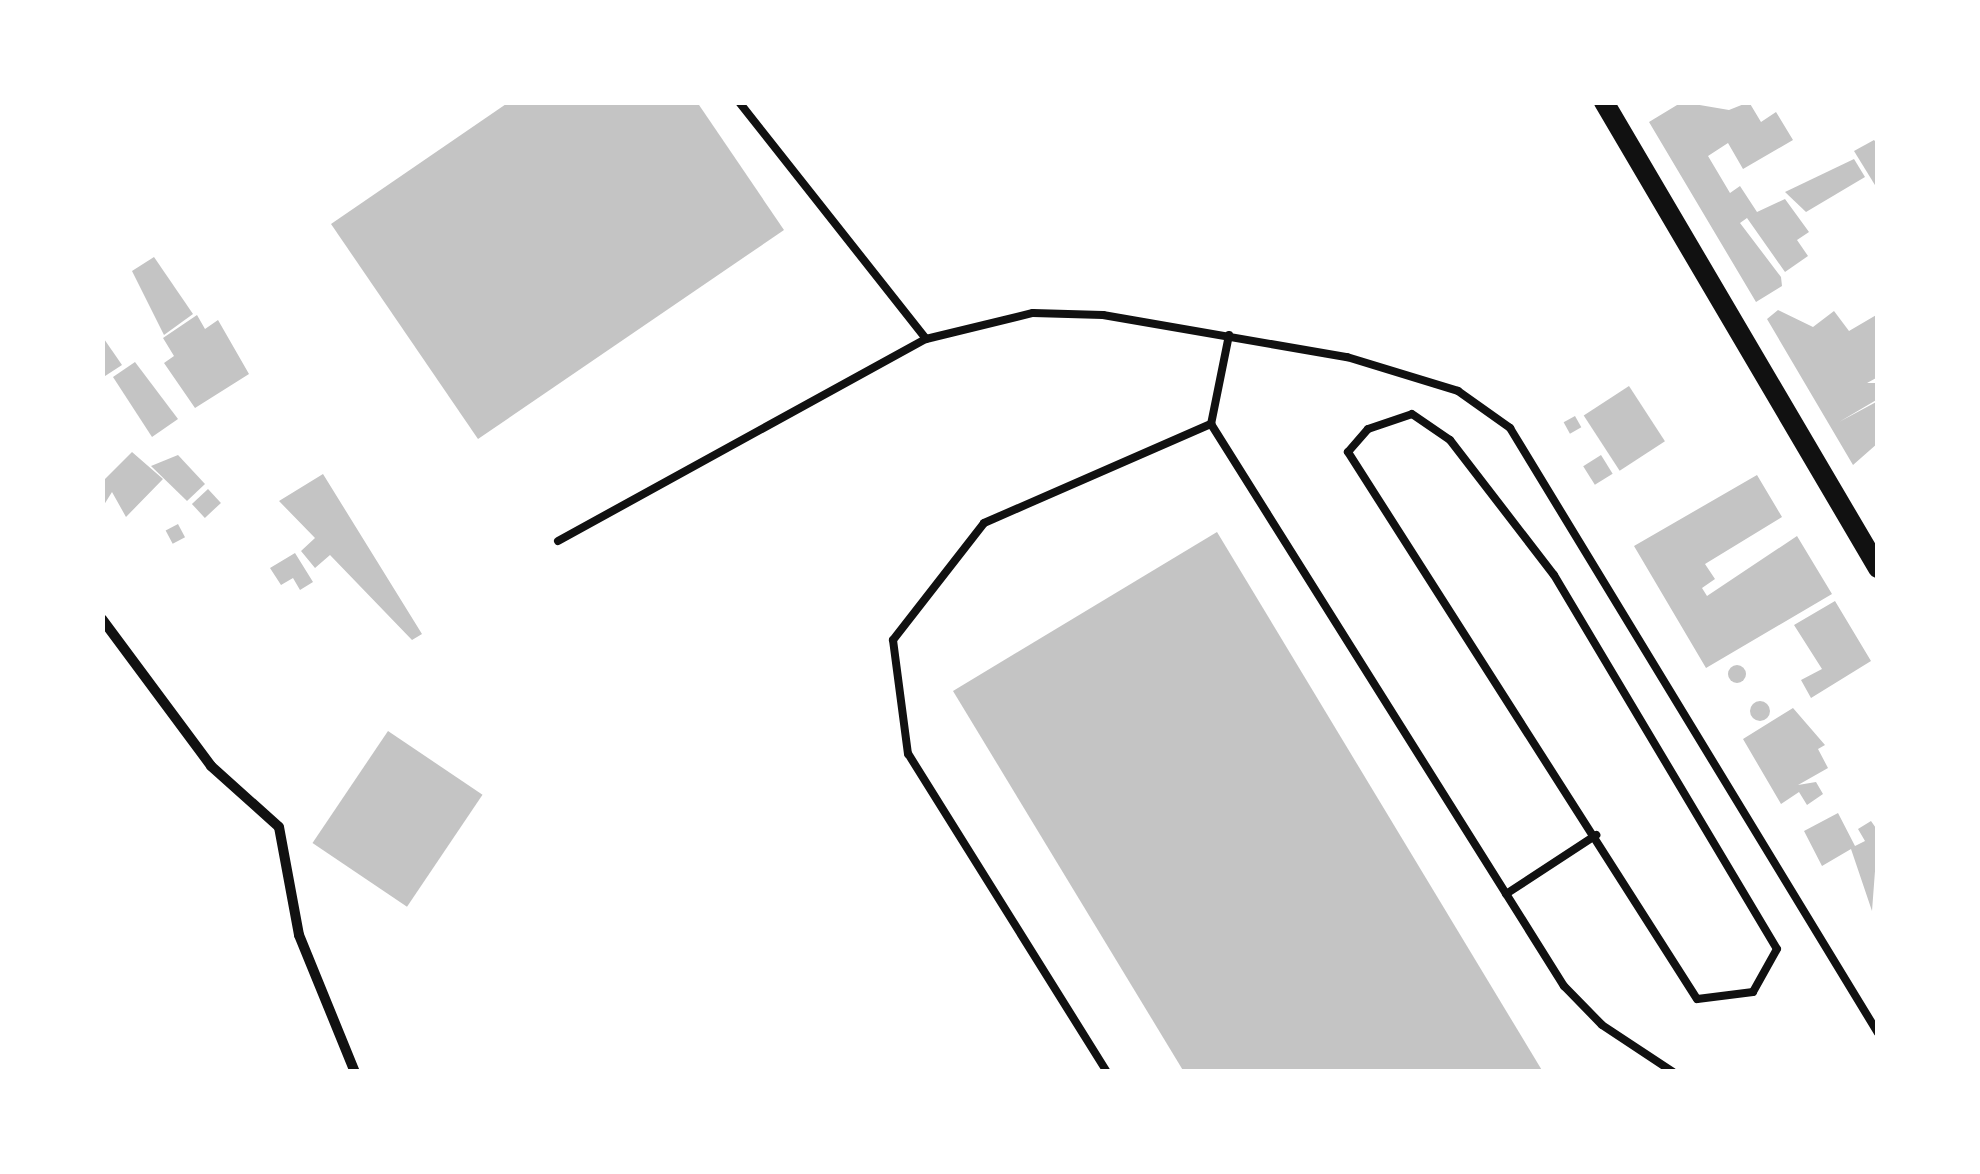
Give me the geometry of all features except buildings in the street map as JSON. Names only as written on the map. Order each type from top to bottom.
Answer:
[{"type":"main road","points":[[1604,102],[1878,568]]},
{"type":"street","points":[[105,629],[211,766],[279,827],[299,934],[355,1072]]},
{"type":"lane","points":[[739,102],[926,339]]},
{"type":"lane","points":[[558,541],[926,339],[1033,313],[1229,335],[1458,391],[1510,428],[1878,1032]]},
{"type":"lane","points":[[1229,335],[1211,424],[1564,986],[1674,1072]]},
{"type":"lane","points":[[1412,414],[1450,440],[1554,575],[1777,949],[1752,992],[1697,999],[1596,836],[1348,452],[1368,429],[1412,414]]},
{"type":"lane","points":[[1107,1072],[908,754],[893,640],[984,523],[1211,424]]},
{"type":"lane","points":[[1506,894],[1596,836]]}]
